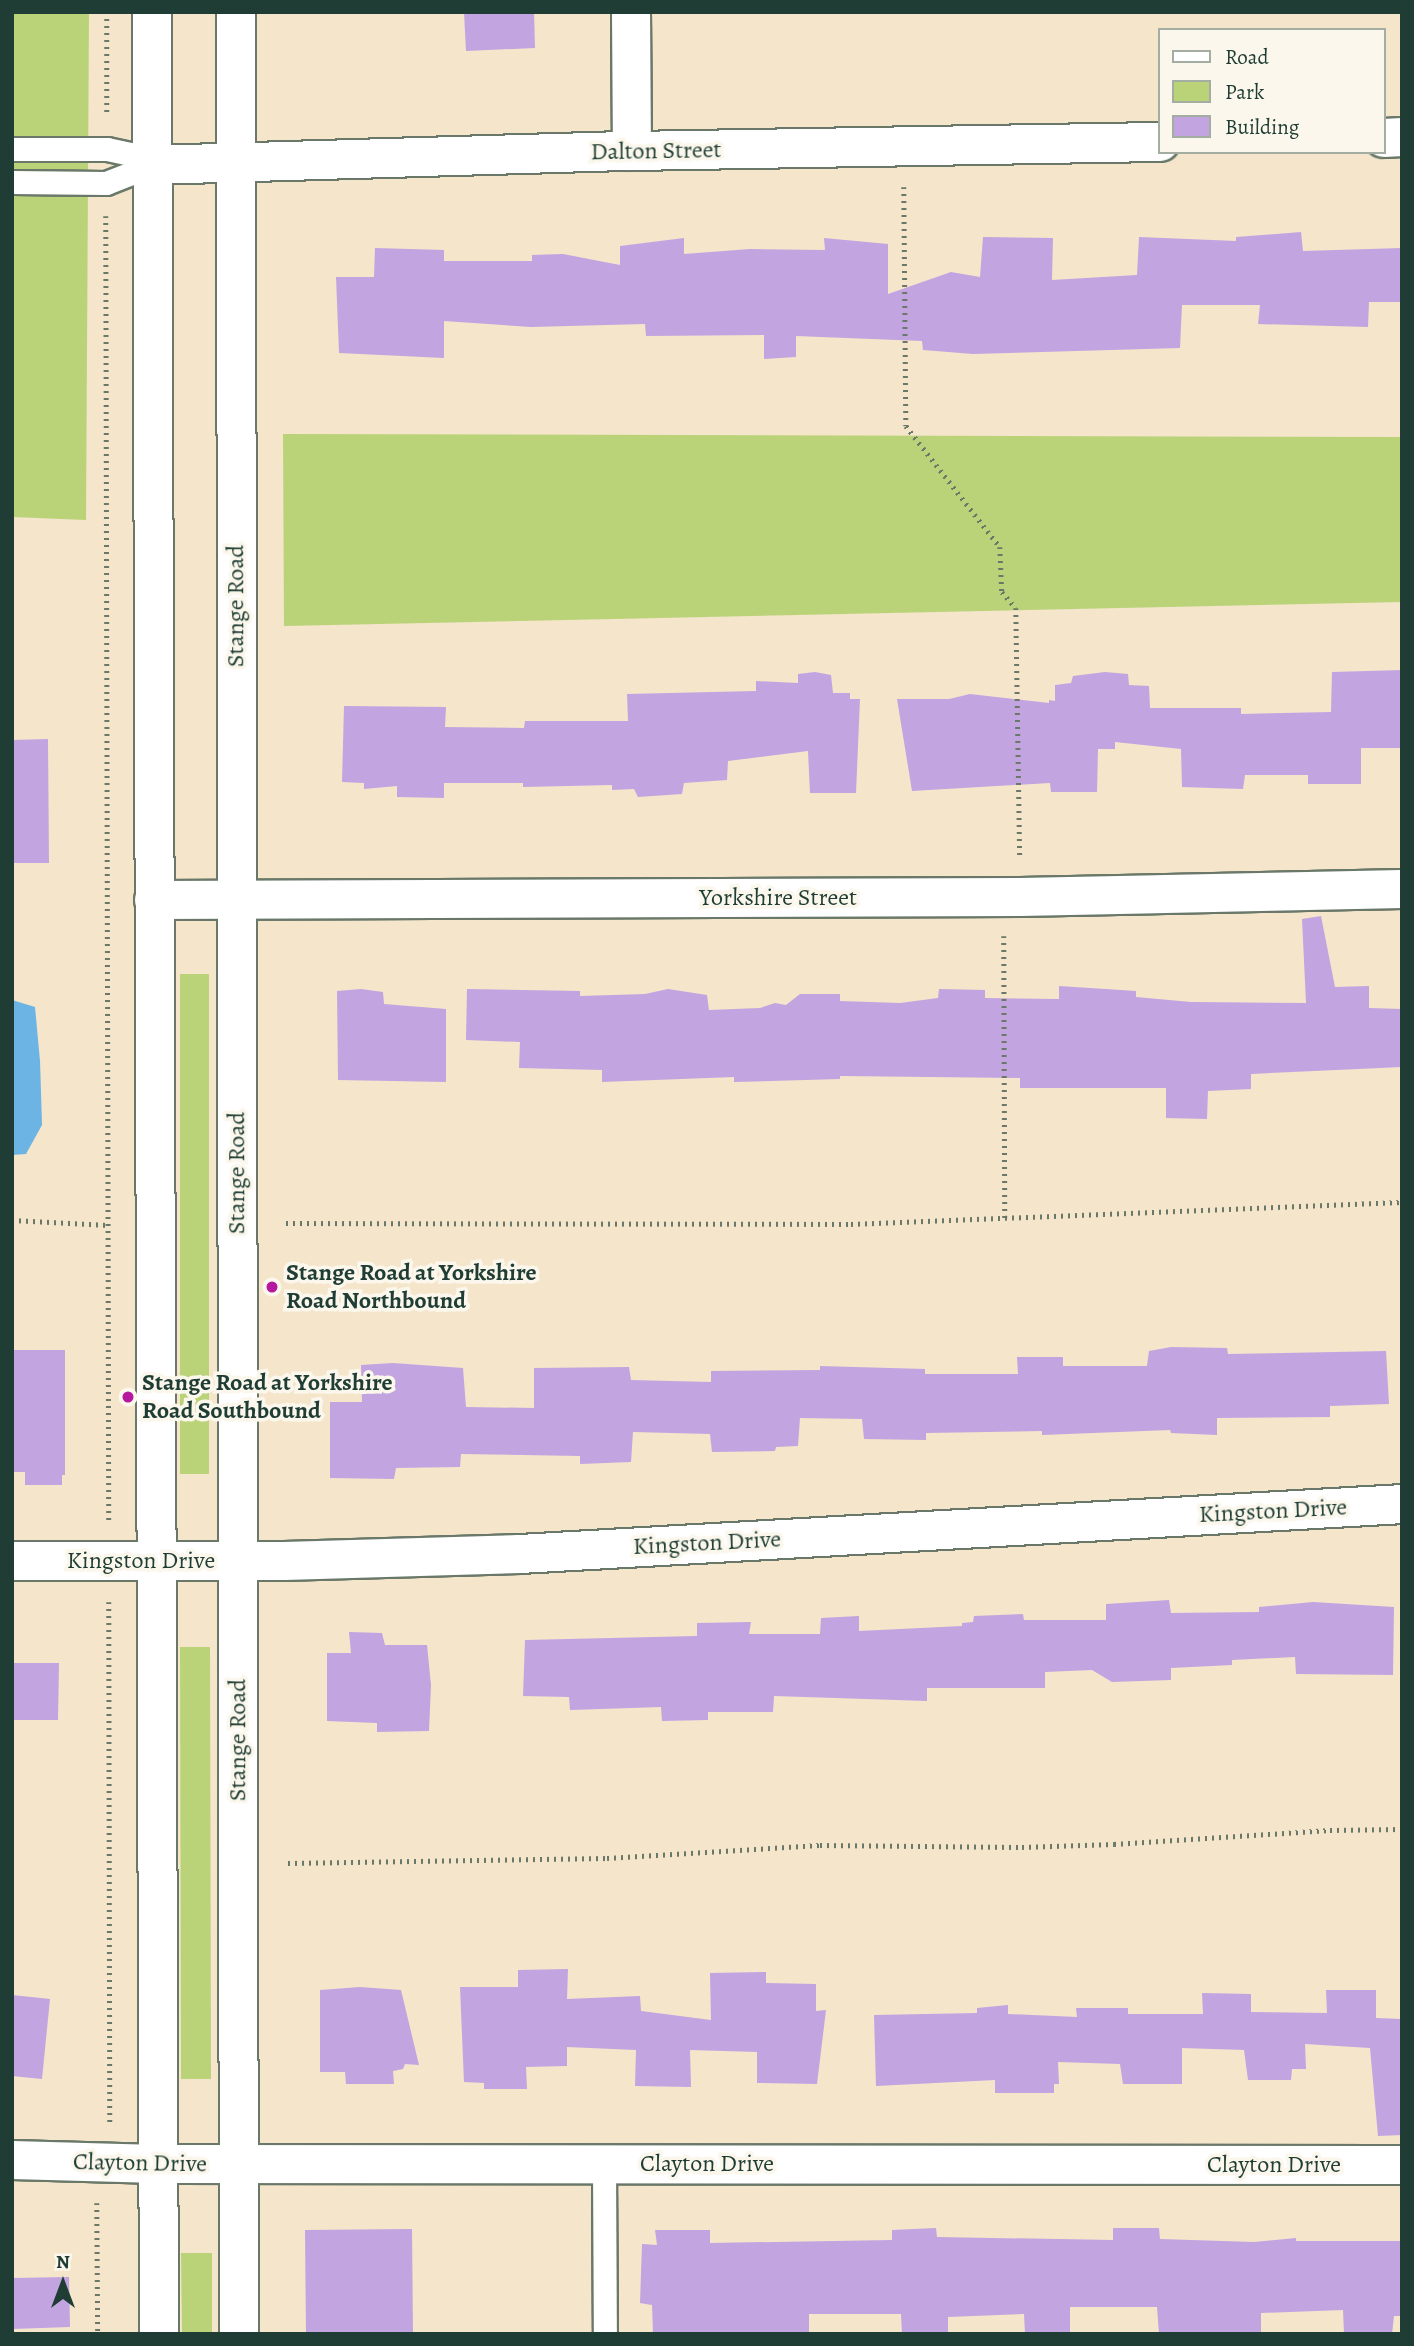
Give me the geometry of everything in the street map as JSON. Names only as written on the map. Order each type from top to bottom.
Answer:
[{"type":"street","points":[[152,12],[159,2334]]},
{"type":"street","name":"Stange Road","points":[[236,12],[239,2334]]},
{"type":"street","points":[[631,12],[632,151]]},
{"type":"street","name":"Dalton Street","points":[[152,165],[237,165],[632,151],[1158,142]]},
{"type":"street","name":"Yorkshire Street","points":[[153,900],[1012,897],[1402,889]]},
{"type":"street","name":"Kingston Drive","points":[[12,1560],[238,1561],[520,1554],[1402,1504]]},
{"type":"street","name":"Clayton Drive","points":[[12,2160],[158,2164],[1402,2165]]},
{"type":"lane","points":[[12,149],[107,149],[131,153],[152,165]]},
{"type":"lane","points":[[12,182],[106,183],[152,165]]},
{"type":"lane","points":[[604,2164],[605,2334]]},
{"type":"path","points":[[107,12],[107,119]]},
{"type":"path","points":[[904,146],[906,426],[1000,547],[1002,592],[1016,608],[1005,1219]]},
{"type":"path","points":[[106,209],[109,1531]]},
{"type":"path","points":[[286,1223],[598,1222],[765,1226],[1402,1202]]},
{"type":"path","points":[[12,1220],[108,1225]]},
{"type":"path","points":[[109,1593],[110,2132]]},
{"type":"path","points":[[288,1863],[607,1858],[820,1845],[1114,1844],[1330,1829],[1402,1829]]},
{"type":"path","points":[[97,2194],[98,2334]]},
{"type":"green space","points":[[12,12],[89,12],[86,520],[12,517]]},
{"type":"green space","points":[[283,434],[1402,437],[1402,602],[284,626]]},
{"type":"green space","points":[[180,974],[209,974],[209,1474],[180,1474]]},
{"type":"green space","points":[[180,1647],[210,1647],[211,2079],[181,2079]]},
{"type":"green space","points":[[181,2253],[212,2253],[212,2334],[182,2334]]},
{"type":"water","points":[[12,1000],[35,1007],[42,1125],[26,1154],[12,1155]]},
{"type":"building","points":[[464,12],[534,12],[535,48],[466,51]]},
{"type":"building","points":[[1301,232],[1303,251],[1402,248],[1402,302],[1369,302],[1368,327],[1258,324],[1260,305],[1182,305],[1180,348],[973,354],[923,350],[922,341],[796,336],[796,357],[764,359],[764,335],[646,336],[645,324],[531,327],[444,321],[444,358],[339,353],[336,277],[374,277],[375,248],[444,250],[444,261],[532,261],[532,255],[563,254],[620,265],[620,246],[684,238],[684,254],[750,249],[825,250],[824,238],[888,244],[888,294],[951,272],[980,277],[983,237],[1053,238],[1052,280],[1137,275],[1139,237],[1236,241],[1236,237]]},
{"type":"building","points":[[1402,670],[1402,748],[1361,748],[1361,784],[1308,784],[1308,775],[1245,775],[1243,789],[1182,787],[1181,749],[1115,742],[1115,749],[1098,749],[1097,792],[1051,792],[1050,783],[912,791],[897,699],[949,699],[970,694],[1049,703],[1049,700],[1055,701],[1055,685],[1071,683],[1073,676],[1105,672],[1128,674],[1129,685],[1149,686],[1150,708],[1241,708],[1241,714],[1331,712],[1332,672]]},
{"type":"building","points":[[815,672],[831,675],[833,693],[850,693],[850,699],[860,699],[856,793],[810,793],[808,751],[728,761],[727,780],[684,783],[682,794],[638,797],[634,789],[612,790],[612,785],[523,787],[523,783],[444,783],[444,798],[397,797],[397,786],[364,789],[364,783],[342,782],[344,706],[446,707],[445,727],[524,728],[525,721],[628,721],[627,694],[756,691],[756,681],[798,683],[798,674]]},
{"type":"building","points":[[48,739],[49,863],[12,863],[12,740]]},
{"type":"building","points":[[1321,916],[1335,987],[1369,986],[1369,1008],[1402,1009],[1402,1067],[1251,1074],[1251,1089],[1208,1091],[1207,1119],[1166,1118],[1166,1088],[1020,1088],[1020,1078],[840,1076],[840,1079],[734,1082],[734,1077],[602,1082],[602,1070],[519,1068],[520,1042],[466,1040],[467,989],[580,991],[580,996],[645,994],[668,989],[707,995],[709,1010],[760,1008],[775,1003],[786,1005],[800,994],[840,994],[840,1001],[900,1003],[938,998],[939,989],[985,990],[985,998],[1059,999],[1059,986],[1136,991],[1136,997],[1191,1002],[1306,1003],[1302,919]]},
{"type":"building","points":[[361,989],[383,992],[384,1004],[446,1009],[446,1082],[338,1080],[337,991]]},
{"type":"building","points":[[1171,1347],[1227,1348],[1228,1354],[1386,1351],[1389,1404],[1330,1406],[1330,1417],[1217,1418],[1217,1435],[1171,1433],[1170,1430],[1042,1435],[1042,1431],[926,1433],[926,1440],[864,1439],[862,1419],[800,1418],[798,1446],[776,1447],[775,1451],[712,1452],[710,1434],[633,1432],[631,1462],[580,1464],[580,1456],[461,1454],[460,1467],[396,1468],[394,1479],[330,1478],[330,1402],[362,1402],[361,1365],[393,1363],[463,1368],[466,1407],[534,1408],[534,1368],[629,1367],[631,1380],[711,1382],[711,1371],[820,1370],[820,1366],[925,1369],[925,1374],[1018,1374],[1017,1357],[1063,1357],[1063,1366],[1147,1366],[1149,1351]]},
{"type":"building","points":[[12,1350],[65,1350],[65,1475],[62,1475],[62,1485],[25,1485],[25,1472],[12,1472]]},
{"type":"building","points":[[1169,1600],[1171,1613],[1259,1612],[1259,1607],[1313,1602],[1394,1607],[1393,1675],[1296,1674],[1295,1657],[1232,1660],[1232,1665],[1171,1668],[1171,1680],[1112,1682],[1092,1670],[1045,1672],[1045,1688],[927,1688],[927,1701],[774,1696],[773,1712],[708,1712],[708,1720],[662,1721],[661,1707],[570,1710],[569,1697],[523,1696],[525,1640],[697,1636],[697,1623],[751,1622],[749,1634],[820,1634],[821,1618],[859,1616],[859,1631],[962,1626],[962,1623],[973,1622],[974,1616],[1023,1614],[1024,1620],[1106,1620],[1106,1604]]},
{"type":"building","points":[[349,1632],[382,1633],[385,1645],[427,1645],[431,1685],[429,1731],[377,1732],[377,1723],[327,1721],[327,1653],[351,1653]]},
{"type":"building","points":[[12,1663],[59,1663],[58,1720],[12,1720]]},
{"type":"building","points":[[568,1969],[567,1999],[640,1996],[641,2011],[711,2020],[710,1973],[766,1972],[766,1983],[816,1984],[816,2011],[826,2010],[817,2084],[757,2083],[757,2052],[690,2050],[691,2087],[635,2086],[636,2050],[567,2047],[567,2066],[526,2067],[527,2089],[484,2089],[484,2083],[464,2082],[460,1987],[518,1987],[518,1970]]},
{"type":"building","points":[[360,1987],[401,1990],[419,2065],[405,2064],[403,2069],[393,2071],[394,2084],[346,2084],[345,2072],[320,2072],[320,1990]]},
{"type":"building","points":[[1326,1990],[1376,1990],[1376,2018],[1402,2019],[1402,2135],[1378,2136],[1370,2048],[1305,2044],[1306,2069],[1292,2069],[1291,2080],[1248,2080],[1244,2050],[1182,2048],[1182,2084],[1123,2084],[1120,2064],[1058,2062],[1059,2084],[1054,2084],[1054,2093],[995,2093],[995,2080],[876,2086],[874,2015],[977,2013],[977,2008],[1008,2005],[1008,2014],[1077,2017],[1076,2008],[1128,2008],[1128,2014],[1203,2014],[1202,1993],[1251,1994],[1251,2012],[1327,2013]]},
{"type":"building","points":[[12,1995],[50,1999],[42,2079],[12,2076]]},
{"type":"building","points":[[936,2228],[937,2237],[1113,2240],[1113,2228],[1159,2228],[1160,2239],[1254,2242],[1296,2238],[1296,2241],[1402,2241],[1402,2316],[1394,2316],[1392,2334],[1344,2334],[1343,2310],[1261,2313],[1261,2334],[1159,2334],[1157,2307],[1070,2307],[1070,2334],[1025,2334],[1024,2314],[948,2317],[948,2334],[902,2334],[901,2314],[809,2314],[809,2334],[653,2334],[652,2305],[640,2303],[642,2244],[657,2245],[655,2230],[710,2230],[710,2243],[892,2240],[892,2230]]},
{"type":"building","points":[[412,2229],[413,2334],[306,2334],[305,2230]]},
{"type":"building","points":[[69,2277],[70,2327],[12,2329],[12,2278]]},
{"type":"place","name":"Stange Road at Yorkshire Road Northbound","points":[[272,1287]]},
{"type":"place","name":"Stange Road at Yorkshire Road Southbound","points":[[128,1397]]}]
